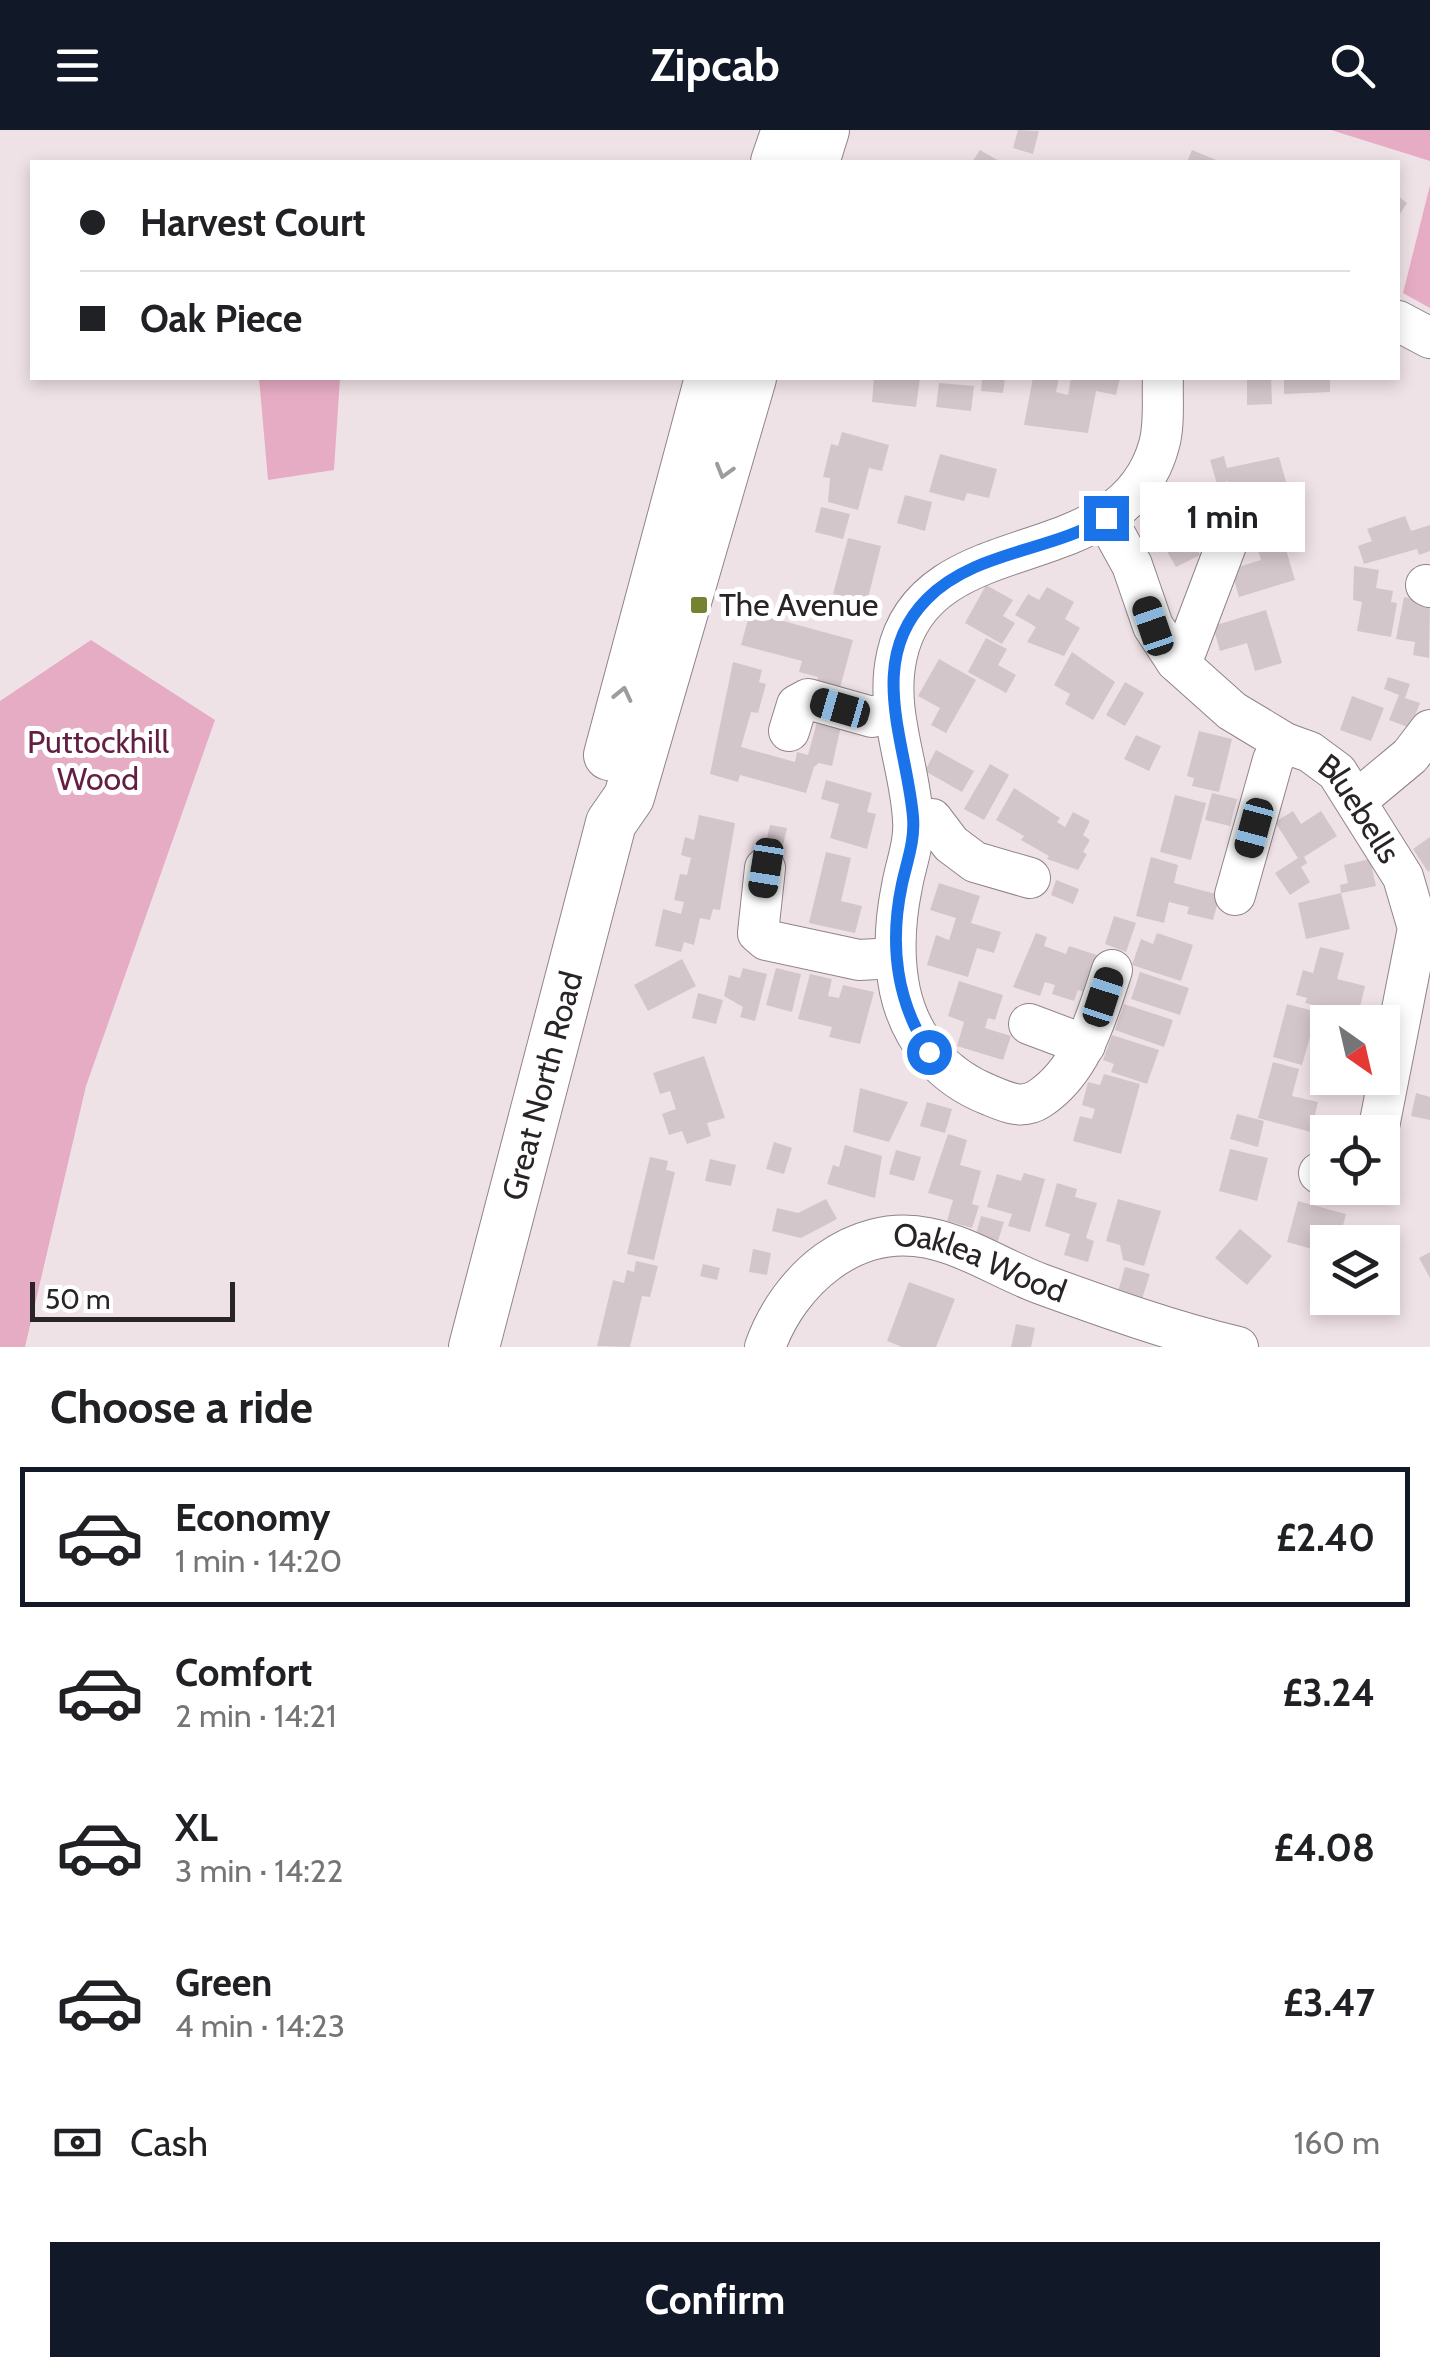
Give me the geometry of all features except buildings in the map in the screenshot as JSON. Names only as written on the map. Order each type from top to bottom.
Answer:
[{"type":"main road","points":[[777,160],[787,130]]},
{"type":"main road","points":[[815,160],[824,130]]},
{"type":"main road","name":"Great North Road","points":[[474,1347],[610,823],[629,798],[727,390]]},
{"type":"street","points":[[1400,322],[1430,338]]},
{"type":"street","points":[[1112,970],[1085,1045],[1056,1084],[1029,1104],[1007,1103],[960,1084],[944,1071],[913,1027],[900,994],[896,958],[914,819],[894,710],[897,653],[908,622],[929,596],[976,567],[1063,540],[1106,518],[1141,484],[1160,441],[1163,380]]},
{"type":"street","name":"Bluebells","points":[[1106,518],[1132,564],[1153,626],[1176,660],[1232,711],[1285,743],[1310,752],[1337,772],[1403,877],[1418,928],[1381,1115]]},
{"type":"street","points":[[1176,660],[1186,651],[1236,518]]},
{"type":"street","points":[[789,732],[797,705],[808,699],[872,717],[894,710]]},
{"type":"street","points":[[1356,802],[1410,756],[1430,730]]},
{"type":"street","name":"Bluebells","points":[[1235,895],[1272,760],[1285,743]]},
{"type":"street","points":[[914,819],[932,819],[951,844],[975,862],[1030,878]]},
{"type":"street","points":[[766,868],[756,922],[758,933],[766,940],[859,960],[896,958]]},
{"type":"street","points":[[1029,1024],[1085,1045]]},
{"type":"street","name":"Oaklea Wood","points":[[765,1347],[790,1296],[832,1258],[871,1238],[900,1234],[957,1246],[1027,1278],[1162,1328],[1238,1347]]},
{"type":"green space","points":[[1331,130],[1430,130],[1430,161]]},
{"type":"green space","points":[[1430,185],[1430,308],[1403,293]]},
{"type":"green space","points":[[259,380],[340,380],[334,470],[268,480]]},
{"type":"green space","name":"Puttockhill Wood","points":[[91,640],[215,720],[86,1086],[25,1347],[0,1347],[0,701]]},
{"type":"place","name":"The Avenue","points":[[699,605]]},
{"type":"route","points":[[929,1052],[913,1027],[900,994],[896,958],[897,924],[913,844],[914,819],[894,710],[892,690],[897,653],[908,622],[918,608],[952,580],[976,567],[1063,540],[1106,518]]}]
